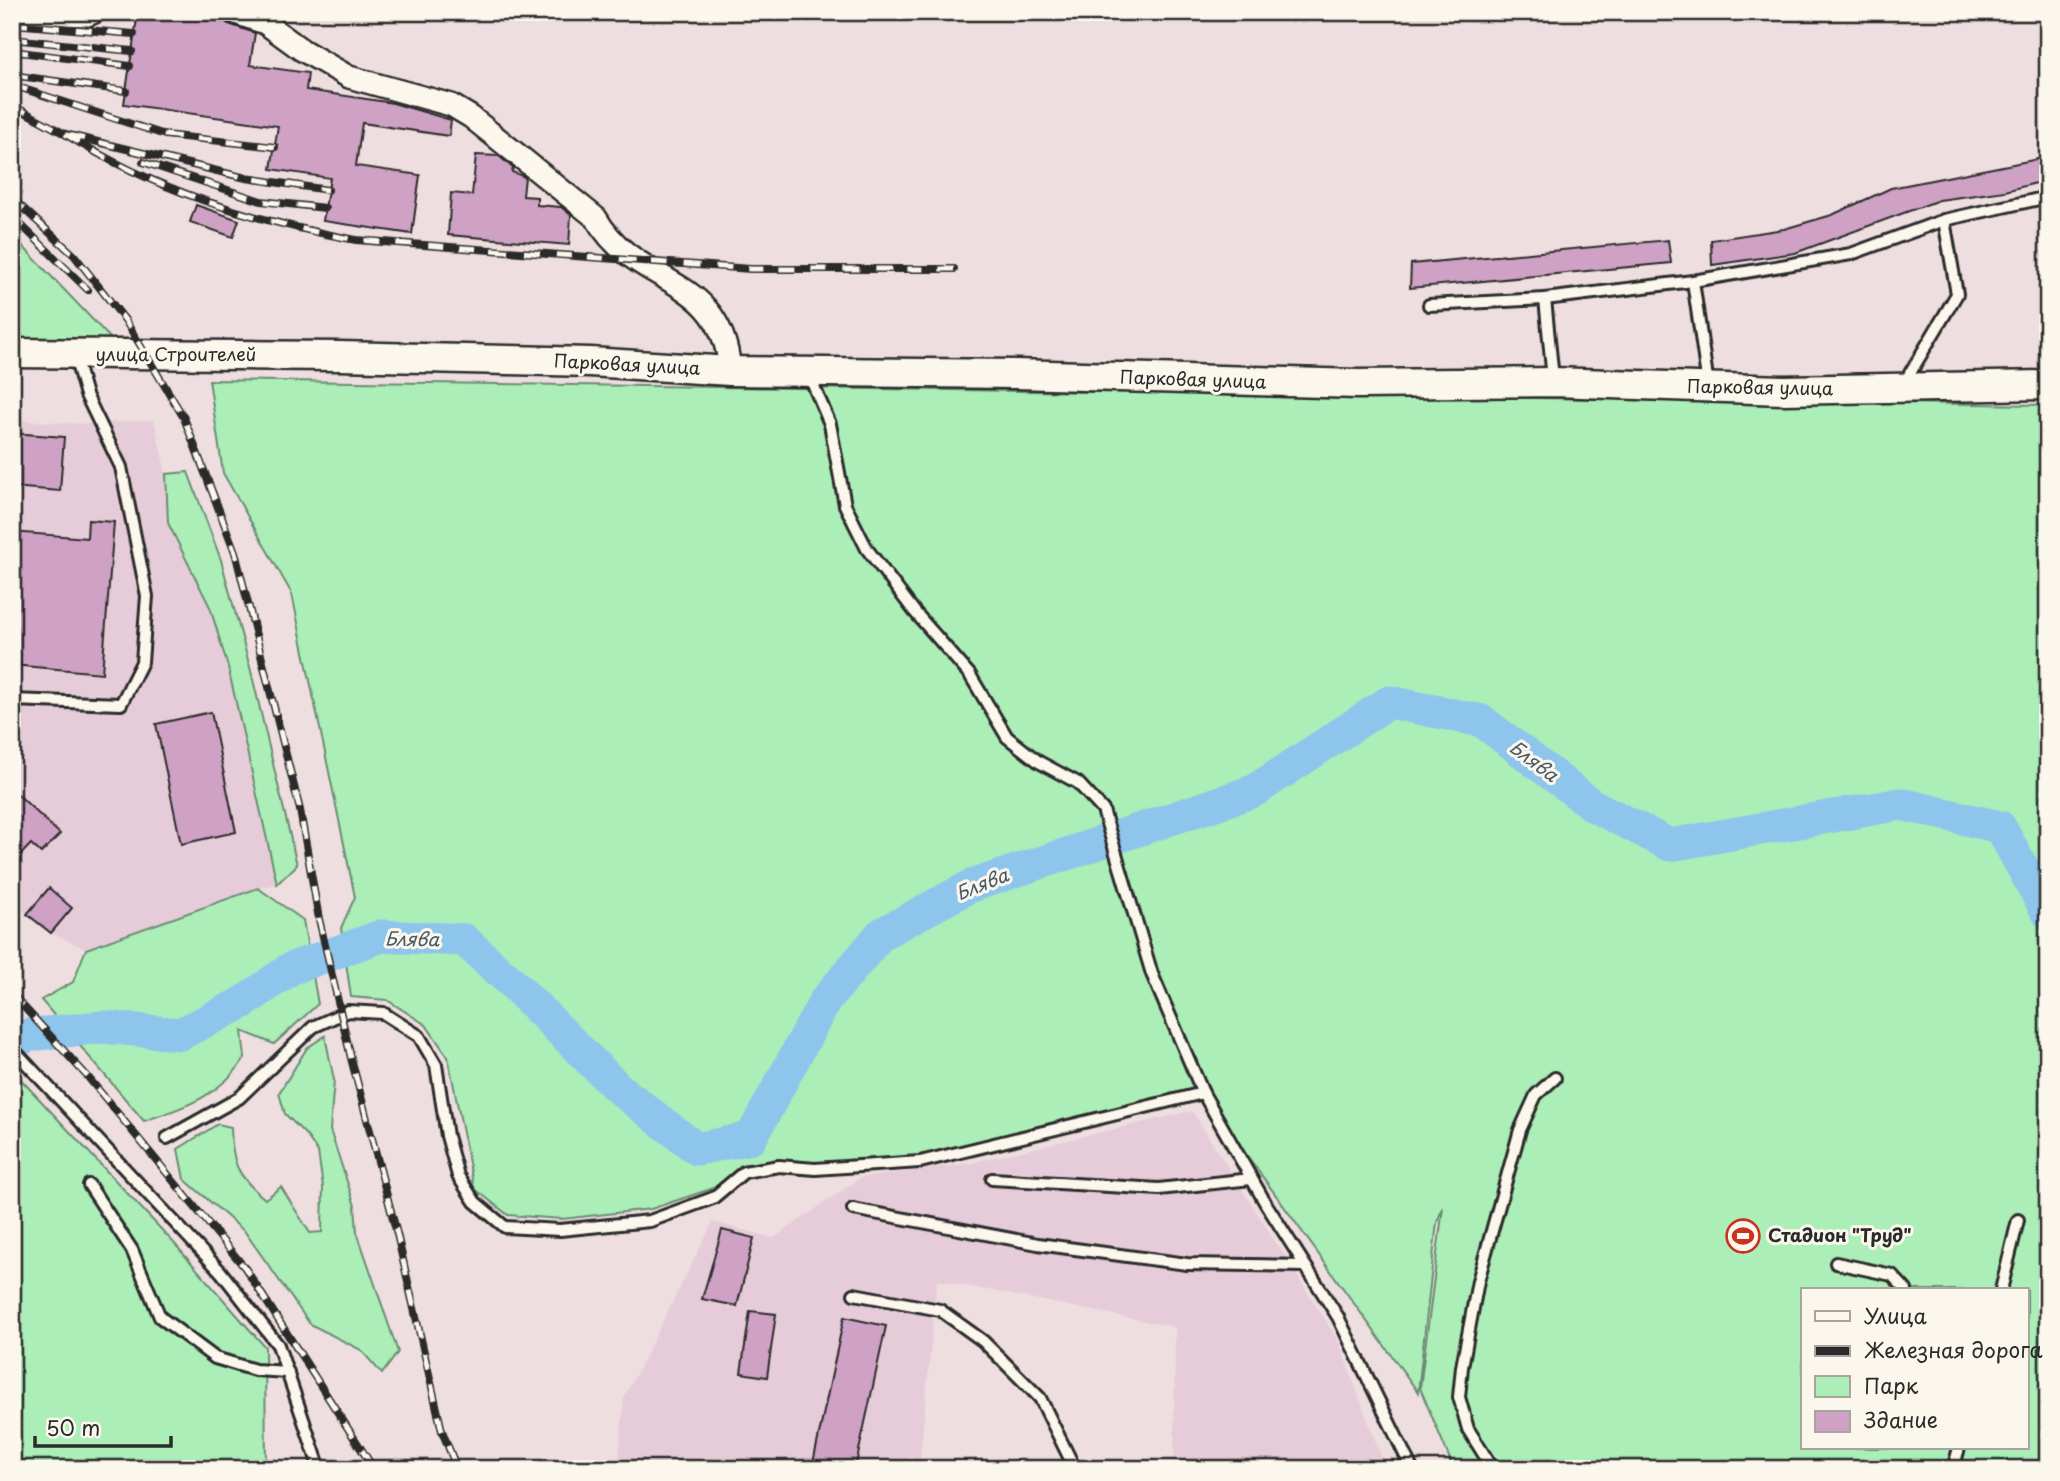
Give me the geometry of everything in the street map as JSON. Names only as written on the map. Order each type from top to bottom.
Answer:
[{"type":"street","points":[[12,13],[87,15],[93,12]]},
{"type":"street","points":[[233,12],[265,23],[302,50],[349,77],[451,105],[471,117],[596,218],[608,239],[636,261],[684,288],[711,311],[728,344],[730,371]]},
{"type":"street","name":"улица Строителей","points":[[12,353],[340,356]]},
{"type":"street","name":"Парковая улица","points":[[340,356],[590,362],[730,371],[1016,374],[1358,384],[1553,382],[1783,390],[2048,385]]},
{"type":"lane","points":[[1429,306],[1545,299],[1693,281],[1852,254],[1944,220],[2048,197]]},
{"type":"lane","points":[[1902,388],[1957,294],[1944,220]]},
{"type":"lane","points":[[1693,281],[1708,387]]},
{"type":"lane","points":[[1545,299],[1553,382]]},
{"type":"lane","points":[[12,700],[121,704],[142,662],[147,596],[121,467],[86,395],[74,354]]},
{"type":"lane","points":[[808,373],[830,424],[845,505],[867,549],[914,611],[970,676],[1007,737],[1039,762],[1078,783],[1103,810],[1152,974],[1203,1093],[1251,1179],[1338,1317],[1412,1469]]},
{"type":"lane","points":[[167,1138],[239,1098],[313,1027],[348,1011],[383,1013],[419,1036],[436,1065],[447,1136],[458,1176],[475,1202],[505,1227],[561,1230],[650,1221],[713,1198],[744,1172],[779,1166],[815,1169],[920,1162],[1203,1093]]},
{"type":"lane","points":[[12,1048],[222,1272],[278,1345],[320,1469]]},
{"type":"lane","points":[[1493,1469],[1468,1429],[1459,1397],[1462,1367],[1478,1281],[1520,1130],[1536,1095],[1555,1079]]},
{"type":"lane","points":[[992,1179],[1159,1189],[1251,1179]]},
{"type":"lane","points":[[89,1185],[132,1250],[159,1317],[215,1358],[255,1370],[288,1372]]},
{"type":"lane","points":[[853,1209],[1038,1244],[1187,1264],[1305,1266]]},
{"type":"lane","points":[[2001,1288],[2018,1220]]},
{"type":"lane","points":[[1836,1263],[1892,1275],[1904,1288]]},
{"type":"lane","points":[[854,1294],[940,1310],[983,1341],[1040,1398],[1076,1469]]},
{"type":"lane","points":[[1953,1469],[1958,1450]]},
{"type":"shaded area","points":[[12,420],[83,424],[154,420],[166,474],[168,523],[210,607],[228,667],[277,884],[258,888],[86,949],[51,933],[12,902]]},
{"type":"shaded area","points":[[1192,1111],[1338,1340],[1386,1469],[1174,1469],[1175,1327],[937,1280],[919,1469],[618,1469],[624,1398],[713,1222],[774,1238],[860,1178],[971,1163]]},
{"type":"green space","points":[[12,235],[112,340],[12,341]]},
{"type":"green space","points":[[209,380],[2048,405],[2048,1469],[1454,1469],[1420,1388],[1443,1207],[1437,1222],[1418,1392],[1202,1093],[920,1162],[744,1164],[714,1188],[651,1209],[562,1219],[508,1215],[474,1188],[448,1057],[426,1025],[387,1000],[351,997],[341,928],[355,897],[292,594],[223,473]]},
{"type":"green space","points":[[188,472],[221,560],[251,671],[297,865],[277,884],[228,667],[210,607],[168,523],[166,474]]},
{"type":"green space","points":[[258,888],[303,920],[318,1004],[274,1044],[242,1031],[245,1058],[225,1082],[188,1105],[144,1121],[41,1000],[73,982],[86,949]]},
{"type":"green space","points":[[325,1036],[334,1080],[330,1130],[355,1206],[357,1232],[398,1352],[382,1374],[361,1350],[310,1324],[245,1232],[184,1179],[178,1149],[218,1124],[231,1127],[235,1160],[248,1183],[265,1199],[281,1187],[310,1233],[322,1232],[323,1187],[318,1152],[285,1114],[279,1093],[307,1048]]},
{"type":"green space","points":[[12,1070],[173,1242],[265,1347],[266,1469],[12,1469]]},
{"type":"building","points":[[138,12],[190,12],[221,17],[228,24],[255,33],[250,65],[308,73],[306,90],[393,103],[451,120],[449,136],[362,123],[356,166],[420,175],[412,234],[323,221],[330,178],[271,169],[278,126],[124,104]]},
{"type":"building","points":[[476,155],[499,156],[513,168],[512,172],[525,177],[523,196],[537,197],[537,205],[561,207],[571,215],[569,245],[448,235],[451,193],[472,195]]},
{"type":"building","points":[[2048,157],[2048,180],[2005,191],[1939,200],[1795,253],[1712,265],[1711,240],[1784,229],[1832,215],[1891,188]]},
{"type":"building","points":[[196,205],[239,220],[233,237],[190,222]]},
{"type":"building","points":[[1668,240],[1671,263],[1410,288],[1411,264]]},
{"type":"building","points":[[12,433],[64,437],[60,491],[12,487]]},
{"type":"building","points":[[88,520],[114,522],[102,673],[12,665],[12,532],[87,538]]},
{"type":"building","points":[[211,712],[236,832],[181,844],[156,724]]},
{"type":"building","points":[[12,789],[60,834],[41,853],[31,844],[12,864]]},
{"type":"building","points":[[49,888],[72,908],[51,933],[27,914]]},
{"type":"building","points":[[722,1230],[754,1238],[737,1306],[702,1299]]},
{"type":"building","points":[[750,1311],[776,1314],[767,1377],[741,1373]]},
{"type":"building","points":[[844,1317],[886,1326],[855,1469],[813,1463]]},
{"type":"waterway","name":"Блява","points":[[12,1044],[28,1035],[102,1027],[180,1034],[244,1002],[290,969],[381,936],[464,940],[510,981],[619,1089],[697,1149],[751,1138],[825,1001],[881,934],[971,886],[1254,791],[1389,702],[1482,721],[1592,805],[1670,845],[1901,804],[2000,827],[2048,913]]},
{"type":"railway","points":[[12,24],[134,34]]},
{"type":"railway","points":[[12,39],[132,51]]},
{"type":"railway","points":[[12,51],[130,66]]},
{"type":"railway","points":[[12,75],[126,91]]},
{"type":"railway","points":[[12,85],[165,135],[275,147]]},
{"type":"railway","points":[[12,105],[65,134],[246,178],[328,190]]},
{"type":"railway","points":[[65,134],[134,172],[205,201],[280,223],[356,240],[751,269],[954,269]]},
{"type":"railway","points":[[143,162],[261,201],[325,208]]},
{"type":"railway","points":[[12,198],[74,255],[125,320],[184,418],[235,552],[300,810],[319,919],[351,1058],[397,1234],[442,1431],[457,1469]]},
{"type":"railway","points":[[12,216],[88,290]]},
{"type":"railway","points":[[12,994],[87,1076],[245,1268],[374,1469]]},
{"type":"place","name":"Стадион \"Труд\"","points":[[1743,1236]]}]
